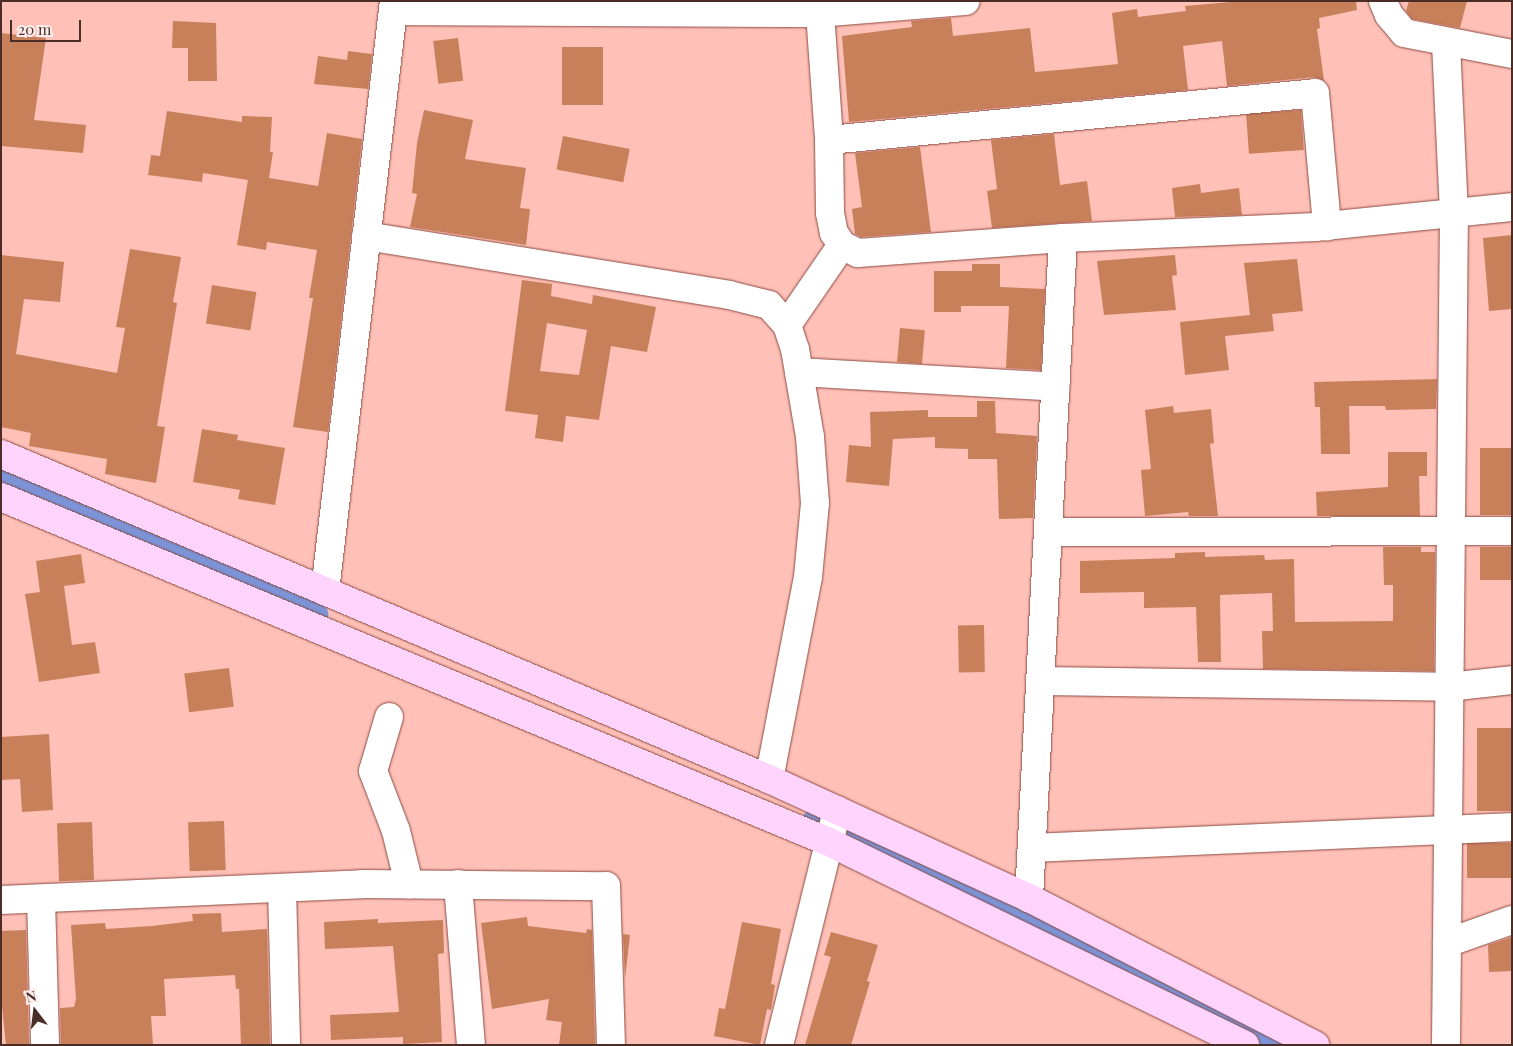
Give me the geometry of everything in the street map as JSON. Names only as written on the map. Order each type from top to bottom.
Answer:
[{"type":"main road","points":[[1,454],[325,591],[702,754],[769,779],[833,827],[1245,1045]]},
{"type":"main road","points":[[1,497],[833,827],[1029,898],[1315,1045]]},
{"type":"street","points":[[325,591],[393,6],[820,13],[966,1]]},
{"type":"street","points":[[1383,1],[1389,15],[1404,33],[1446,43],[1512,54]]},
{"type":"street","points":[[820,13],[829,140],[830,213],[834,233],[842,245],[858,254],[1063,238],[1327,226],[1512,207]]},
{"type":"street","points":[[1446,43],[1454,213],[1446,1045]]},
{"type":"street","points":[[829,140],[1315,93],[1327,226]]},
{"type":"street","points":[[366,236],[729,295],[769,305],[787,325],[799,372],[810,438],[815,503],[808,577],[769,779]]},
{"type":"street","points":[[1029,898],[1034,848],[1063,238]]},
{"type":"street","points":[[787,325],[842,245]]},
{"type":"street","points":[[799,372],[1056,387]]},
{"type":"street","points":[[1049,532],[1512,532]]},
{"type":"street","points":[[1042,681],[1448,687],[1512,680]]},
{"type":"street","points":[[389,716],[373,770],[396,832],[409,884]]},
{"type":"street","points":[[779,1045],[833,827]]},
{"type":"street","points":[[1034,848],[1512,827]]},
{"type":"street","points":[[1,900],[409,884],[606,886],[611,1045]]},
{"type":"street","points":[[458,884],[471,1045]]},
{"type":"street","points":[[282,888],[286,1045]]},
{"type":"street","points":[[41,899],[45,1045]]},
{"type":"street","points":[[1447,943],[1512,920]]},
{"type":"building","points":[[1242,1],[1356,1],[1357,10],[1319,18],[1320,28],[1317,29],[1324,81],[1314,77],[1227,86],[1222,41],[1183,46],[1188,90],[849,122],[842,36],[912,27],[911,21],[951,18],[953,36],[1030,28],[1035,72],[1070,69],[1118,64],[1112,13],[1137,9],[1138,17],[1186,11],[1185,6]]},
{"type":"building","points":[[1409,1],[1467,1],[1460,28],[1412,19],[1406,11]]},
{"type":"building","points":[[173,21],[216,23],[217,81],[188,81],[188,48],[172,48]]},
{"type":"building","points":[[1,33],[46,38],[34,120],[86,125],[83,153],[1,146]]},
{"type":"building","points":[[458,38],[463,81],[438,84],[433,41]]},
{"type":"building","points":[[562,47],[603,47],[603,105],[562,105]]},
{"type":"building","points":[[348,51],[372,54],[368,89],[314,84],[318,56],[347,60]]},
{"type":"building","points":[[424,110],[473,120],[465,159],[526,168],[520,208],[530,209],[526,245],[410,227],[417,194],[412,193],[417,143]]},
{"type":"building","points":[[1301,110],[1304,150],[1249,154],[1246,114]]},
{"type":"building","points":[[167,111],[242,122],[242,116],[272,117],[270,152],[273,152],[269,178],[318,186],[327,133],[362,139],[328,432],[293,427],[313,298],[309,298],[317,250],[267,242],[266,250],[237,245],[248,180],[203,173],[202,182],[148,175],[151,155],[160,156]]},
{"type":"building","points":[[1054,134],[1060,185],[1087,181],[1092,221],[992,228],[987,191],[997,189],[991,140]]},
{"type":"building","points":[[563,136],[630,149],[623,182],[557,169]]},
{"type":"building","points":[[920,147],[931,232],[861,237],[855,234],[852,209],[862,207],[855,153]]},
{"type":"building","points":[[1200,184],[1201,193],[1239,188],[1242,215],[1175,217],[1172,188]]},
{"type":"building","points":[[1512,235],[1512,309],[1489,311],[1483,238]]},
{"type":"building","points":[[130,249],[181,257],[173,302],[177,303],[157,426],[165,427],[156,483],[105,474],[107,459],[29,446],[31,433],[1,427],[1,255],[64,262],[60,302],[24,299],[16,354],[117,373],[125,328],[116,327]]},
{"type":"building","points":[[1175,255],[1177,275],[1172,276],[1176,310],[1104,315],[1097,261]]},
{"type":"building","points":[[1297,259],[1303,311],[1272,314],[1274,331],[1225,336],[1229,370],[1185,375],[1180,322],[1250,315],[1244,263]]},
{"type":"building","points":[[972,264],[1000,264],[1000,287],[1045,289],[1041,370],[1006,368],[1009,306],[961,306],[961,312],[934,312],[934,271],[972,271]]},
{"type":"building","points":[[522,280],[552,284],[551,296],[592,304],[593,295],[656,307],[647,352],[611,346],[599,420],[566,416],[563,442],[535,438],[538,415],[505,411]],"holes":[[[547,323],[587,330],[579,375],[540,371]]]},
{"type":"building","points":[[212,285],[256,292],[250,331],[206,324]]},
{"type":"building","points":[[900,328],[925,330],[922,364],[897,362]]},
{"type":"building","points":[[1437,379],[1436,409],[1386,410],[1385,406],[1349,406],[1350,454],[1321,454],[1320,407],[1315,407],[1314,382]]},
{"type":"building","points":[[977,401],[995,401],[996,433],[1037,436],[1033,518],[999,519],[997,459],[968,459],[968,449],[935,448],[935,437],[893,439],[889,486],[846,482],[849,445],[871,447],[870,412],[928,410],[928,417],[977,417]]},
{"type":"building","points":[[1173,406],[1174,413],[1211,409],[1214,443],[1210,444],[1218,516],[1189,516],[1188,512],[1145,516],[1141,470],[1151,469],[1145,410]]},
{"type":"building","points":[[202,429],[238,435],[237,440],[285,448],[275,505],[238,499],[240,490],[193,482]]},
{"type":"building","points":[[1480,448],[1512,448],[1512,515],[1480,515]]},
{"type":"building","points":[[1388,452],[1427,452],[1427,476],[1419,476],[1420,516],[1317,516],[1316,492],[1388,487]]},
{"type":"building","points":[[1383,547],[1421,547],[1421,552],[1435,552],[1434,671],[1263,669],[1262,631],[1273,631],[1272,593],[1220,595],[1221,662],[1198,662],[1196,607],[1144,608],[1144,592],[1080,593],[1080,561],[1175,558],[1175,553],[1205,552],[1205,557],[1264,555],[1265,560],[1294,559],[1295,622],[1393,621],[1393,585],[1384,585]]},
{"type":"building","points":[[1480,547],[1512,547],[1512,580],[1480,580]]},
{"type":"building","points":[[81,554],[85,583],[64,586],[72,645],[95,642],[100,673],[39,682],[25,594],[40,592],[36,561]]},
{"type":"building","points":[[958,625],[984,625],[985,672],[959,672]]},
{"type":"building","points":[[229,668],[234,707],[189,712],[184,673]]},
{"type":"building","points":[[1477,728],[1512,728],[1512,811],[1477,811]]},
{"type":"building","points":[[49,734],[53,810],[22,812],[20,779],[1,780],[1,737]]},
{"type":"building","points":[[224,821],[226,870],[190,871],[188,822]]},
{"type":"building","points":[[92,822],[94,880],[59,881],[57,823]]},
{"type":"building","points":[[1467,843],[1512,843],[1512,878],[1467,878]]},
{"type":"building","points":[[221,913],[222,932],[267,929],[270,1045],[241,1045],[239,989],[236,989],[235,975],[164,979],[166,1016],[151,1016],[153,1045],[61,1045],[60,1008],[74,1007],[76,999],[71,925],[105,923],[106,929],[152,926],[193,921],[192,914]]},
{"type":"building","points":[[527,917],[528,926],[586,933],[587,929],[592,930],[595,1045],[559,1045],[562,1022],[546,1020],[549,999],[492,1009],[481,923]]},
{"type":"building","points":[[378,919],[378,923],[443,920],[444,953],[438,954],[442,1042],[403,1044],[403,1037],[331,1040],[330,1015],[399,1012],[393,946],[325,949],[324,922]]},
{"type":"building","points":[[742,922],[781,929],[771,984],[775,985],[771,1010],[767,1009],[760,1045],[714,1036],[719,1008],[725,1009]]},
{"type":"building","points":[[26,930],[29,1045],[6,1045],[1,996],[1,931]]},
{"type":"building","points":[[831,932],[878,945],[867,981],[870,982],[851,1045],[805,1045],[831,957],[824,955]]},
{"type":"building","points":[[623,934],[630,935],[625,979]]},
{"type":"building","points":[[1512,937],[1512,971],[1489,972],[1488,945]]},
{"type":"waterway","points":[[1,477],[315,614]]},
{"type":"waterway","points":[[814,821],[1165,988],[1275,1045]]}]
